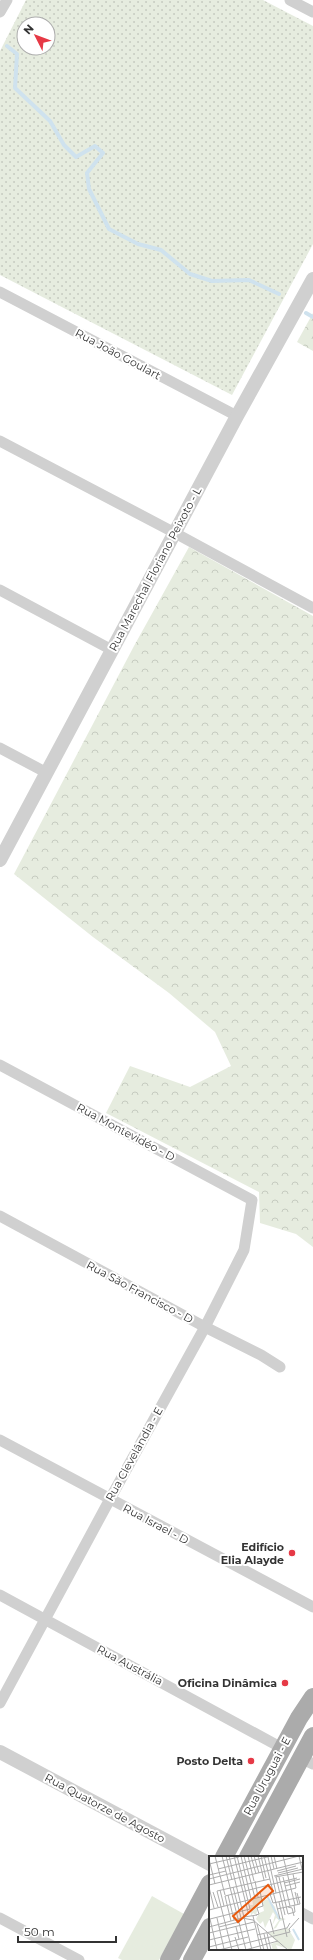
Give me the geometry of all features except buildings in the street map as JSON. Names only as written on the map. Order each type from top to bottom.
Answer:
[{"type":"main road","name":"Rua Uruguai - E","points":[[225,1856],[282,1748],[313,1697]]},
{"type":"main road","name":"Rua Uruguai - E","points":[[249,1856],[307,1761],[313,1736]]},
{"type":"main road","points":[[169,1960],[209,1885]]},
{"type":"main road","points":[[192,1960],[209,1929]]},
{"type":"street","points":[[0,12],[7,0]]},
{"type":"street","points":[[290,0],[313,12]]},
{"type":"street","name":"Rua Marechal Floriano Peixoto - L","points":[[0,860],[176,533],[236,416],[313,279]]},
{"type":"street","name":"Rua João Goulart","points":[[0,292],[236,416]]},
{"type":"street","points":[[0,441],[176,533],[313,608]]},
{"type":"street","points":[[0,590],[112,650]]},
{"type":"street","points":[[0,748],[47,773]]},
{"type":"street","name":"Rua Montevidéo - D","points":[[0,1065],[252,1200]]},
{"type":"street","name":"Rua Clevelândia - E","points":[[0,1703],[205,1327],[244,1250],[252,1200]]},
{"type":"street","name":"Rua São Francisco - D","points":[[0,1216],[205,1327],[261,1355],[280,1367]]},
{"type":"street","name":"Rua Israel - D","points":[[0,1440],[313,1607]]},
{"type":"street","name":"Rua Austrália","points":[[0,1595],[282,1748]]},
{"type":"street","name":"Rua Quatorze de Agosto","points":[[0,1752],[209,1863]]},
{"type":"street","points":[[303,1914],[313,1919]]},
{"type":"street","points":[[0,1918],[79,1960]]},
{"type":"green space","points":[[26,0],[263,0],[313,26],[313,244],[232,395],[0,275],[0,51],[16,20],[16,56],[56,56],[56,16],[18,16]]},
{"type":"green space","points":[[313,313],[313,351],[297,342]]},
{"type":"green space","points":[[189,547],[313,616],[313,1247],[296,1234],[260,1223],[259,1192],[106,1113],[130,1066],[190,1087],[231,1066],[215,1032],[169,993],[93,937],[14,874],[134,646]]},
{"type":"green space","points":[[152,1896],[184,1914],[159,1960],[122,1960],[118,1958]]},
{"type":"waterway","points":[[7,46],[17,54],[15,88],[50,121],[64,145],[76,157],[95,146],[103,153],[87,173],[89,189],[109,229],[138,244],[161,250],[190,274],[212,281],[249,280],[279,294]]},
{"type":"waterway","points":[[306,313],[313,317]]},
{"type":"place","name":"Edifício Elia Alayde","points":[[292,1553]]},
{"type":"place","name":"Oficina Dinâmica","points":[[285,1683]]},
{"type":"place","name":"Posto Delta","points":[[251,1761]]}]
